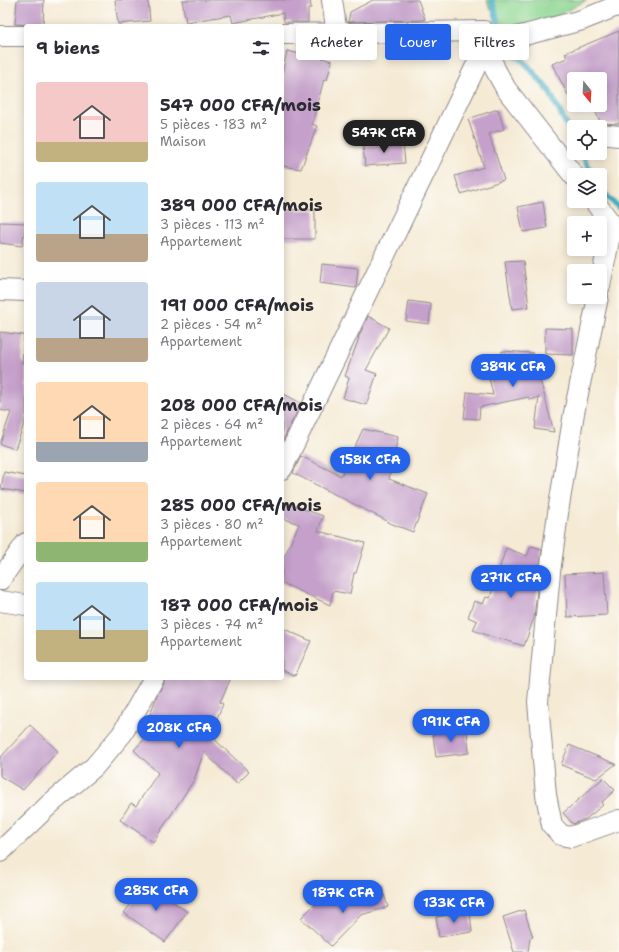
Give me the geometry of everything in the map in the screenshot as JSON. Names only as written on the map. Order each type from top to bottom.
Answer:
[{"type":"street","points":[[332,0],[336,24]]},
{"type":"street","points":[[529,34],[582,20],[619,5]]},
{"type":"street","points":[[377,33],[459,32]]},
{"type":"street","points":[[284,34],[296,34]]},
{"type":"street","points":[[0,36],[24,36]]},
{"type":"street","points":[[284,465],[479,60]]},
{"type":"street","points":[[491,60],[494,69],[506,89],[568,168]]},
{"type":"street","points":[[607,135],[619,136]]},
{"type":"street","points":[[600,208],[616,228],[606,264]]},
{"type":"street","points":[[0,290],[24,291]]},
{"type":"street","points":[[597,304],[574,413],[556,528],[542,643],[538,702],[546,795],[552,825],[561,835],[571,837],[619,820]]},
{"type":"street","points":[[0,580],[24,546]]},
{"type":"street","points":[[0,601],[24,605]]},
{"type":"street","points":[[0,852],[50,804],[94,767],[122,734],[153,680]]},
{"type":"green space","points":[[487,0],[587,0],[555,17],[529,25],[504,24],[490,9]]},
{"type":"building","points":[[17,0],[44,0],[43,24],[15,24]]},
{"type":"building","points":[[115,0],[148,0],[150,21],[118,24]]},
{"type":"building","points":[[182,0],[310,0],[311,8],[308,8],[308,22],[284,22],[283,13],[233,23],[231,15],[186,22]]},
{"type":"building","points":[[373,0],[418,0],[425,19],[348,22],[350,12]]},
{"type":"building","points":[[619,31],[619,124],[607,123],[607,120],[600,120],[596,112],[607,112],[607,72],[567,72],[567,93],[552,64],[567,58],[565,53]]},
{"type":"building","points":[[287,51],[296,53],[296,60],[332,61],[327,80],[324,79],[312,124],[317,126],[301,169],[284,166],[284,65]]},
{"type":"building","points":[[498,109],[504,129],[489,134],[504,180],[461,194],[455,176],[484,167],[468,119]]},
{"type":"building","points":[[403,142],[405,163],[365,166],[363,146]]},
{"type":"building","points":[[543,202],[547,228],[523,232],[518,207]]},
{"type":"building","points":[[284,210],[315,210],[315,239],[284,239]]},
{"type":"building","points":[[0,222],[24,223],[22,246],[0,243]]},
{"type":"building","points":[[523,261],[529,307],[512,309],[505,262]]},
{"type":"building","points":[[322,264],[358,268],[356,288],[320,283]]},
{"type":"building","points":[[409,301],[431,304],[429,324],[406,321]]},
{"type":"building","points":[[368,316],[389,328],[366,370],[377,374],[366,405],[343,398],[349,378],[345,376],[358,338]]},
{"type":"building","points":[[545,328],[573,329],[573,355],[545,354]]},
{"type":"building","points":[[0,332],[24,335],[22,363],[24,364],[24,424],[15,449],[0,444],[11,412],[0,410]]},
{"type":"building","points":[[502,351],[533,353],[554,432],[535,429],[539,397],[530,400],[529,397],[480,407],[479,419],[464,418],[467,392],[493,395],[489,378],[500,376]]},
{"type":"building","points":[[284,394],[301,403],[284,438]]},
{"type":"building","points":[[363,429],[398,437],[389,479],[428,494],[413,532],[387,522],[293,473],[301,456],[341,476]]},
{"type":"building","points":[[4,472],[24,476],[24,493],[1,489]]},
{"type":"building","points":[[287,503],[323,516],[318,531],[365,543],[356,573],[354,573],[350,594],[333,591],[330,605],[284,584],[284,558],[299,524],[284,519],[284,512]]},
{"type":"building","points":[[531,546],[542,549],[534,618],[524,646],[498,638],[497,639],[473,630],[477,621],[468,617],[474,601],[483,604],[486,597],[490,598],[506,548],[527,556]]},
{"type":"building","points":[[604,572],[607,615],[567,617],[565,574]]},
{"type":"building","points":[[284,629],[311,641],[295,676],[284,671]]},
{"type":"building","points":[[165,680],[230,680],[220,702],[223,704],[210,735],[249,772],[237,784],[204,752],[194,780],[153,842],[120,820],[131,803],[136,806],[158,773],[134,750],[155,728],[146,725],[158,693],[164,684]]},
{"type":"building","points":[[30,725],[58,751],[23,790],[0,776],[0,758]]},
{"type":"building","points":[[467,730],[469,753],[436,757],[433,734]]},
{"type":"building","points":[[569,745],[616,764],[596,779],[561,765]]},
{"type":"building","points":[[603,778],[615,790],[601,803],[603,805],[586,819],[573,824],[563,813]]},
{"type":"building","points":[[147,882],[187,912],[165,942],[124,913]]},
{"type":"building","points":[[382,888],[388,907],[361,915],[331,946],[301,918],[313,906]]},
{"type":"building","points":[[524,910],[533,937],[530,938],[528,952],[514,952],[503,917]]},
{"type":"building","points":[[470,912],[472,932],[439,937],[436,917]]},
{"type":"waterway","points":[[492,0],[506,51],[523,60],[549,91],[567,126]]},
{"type":"waterway","points":[[585,160],[589,168]]},
{"type":"waterway","points":[[607,196],[619,208]]}]
